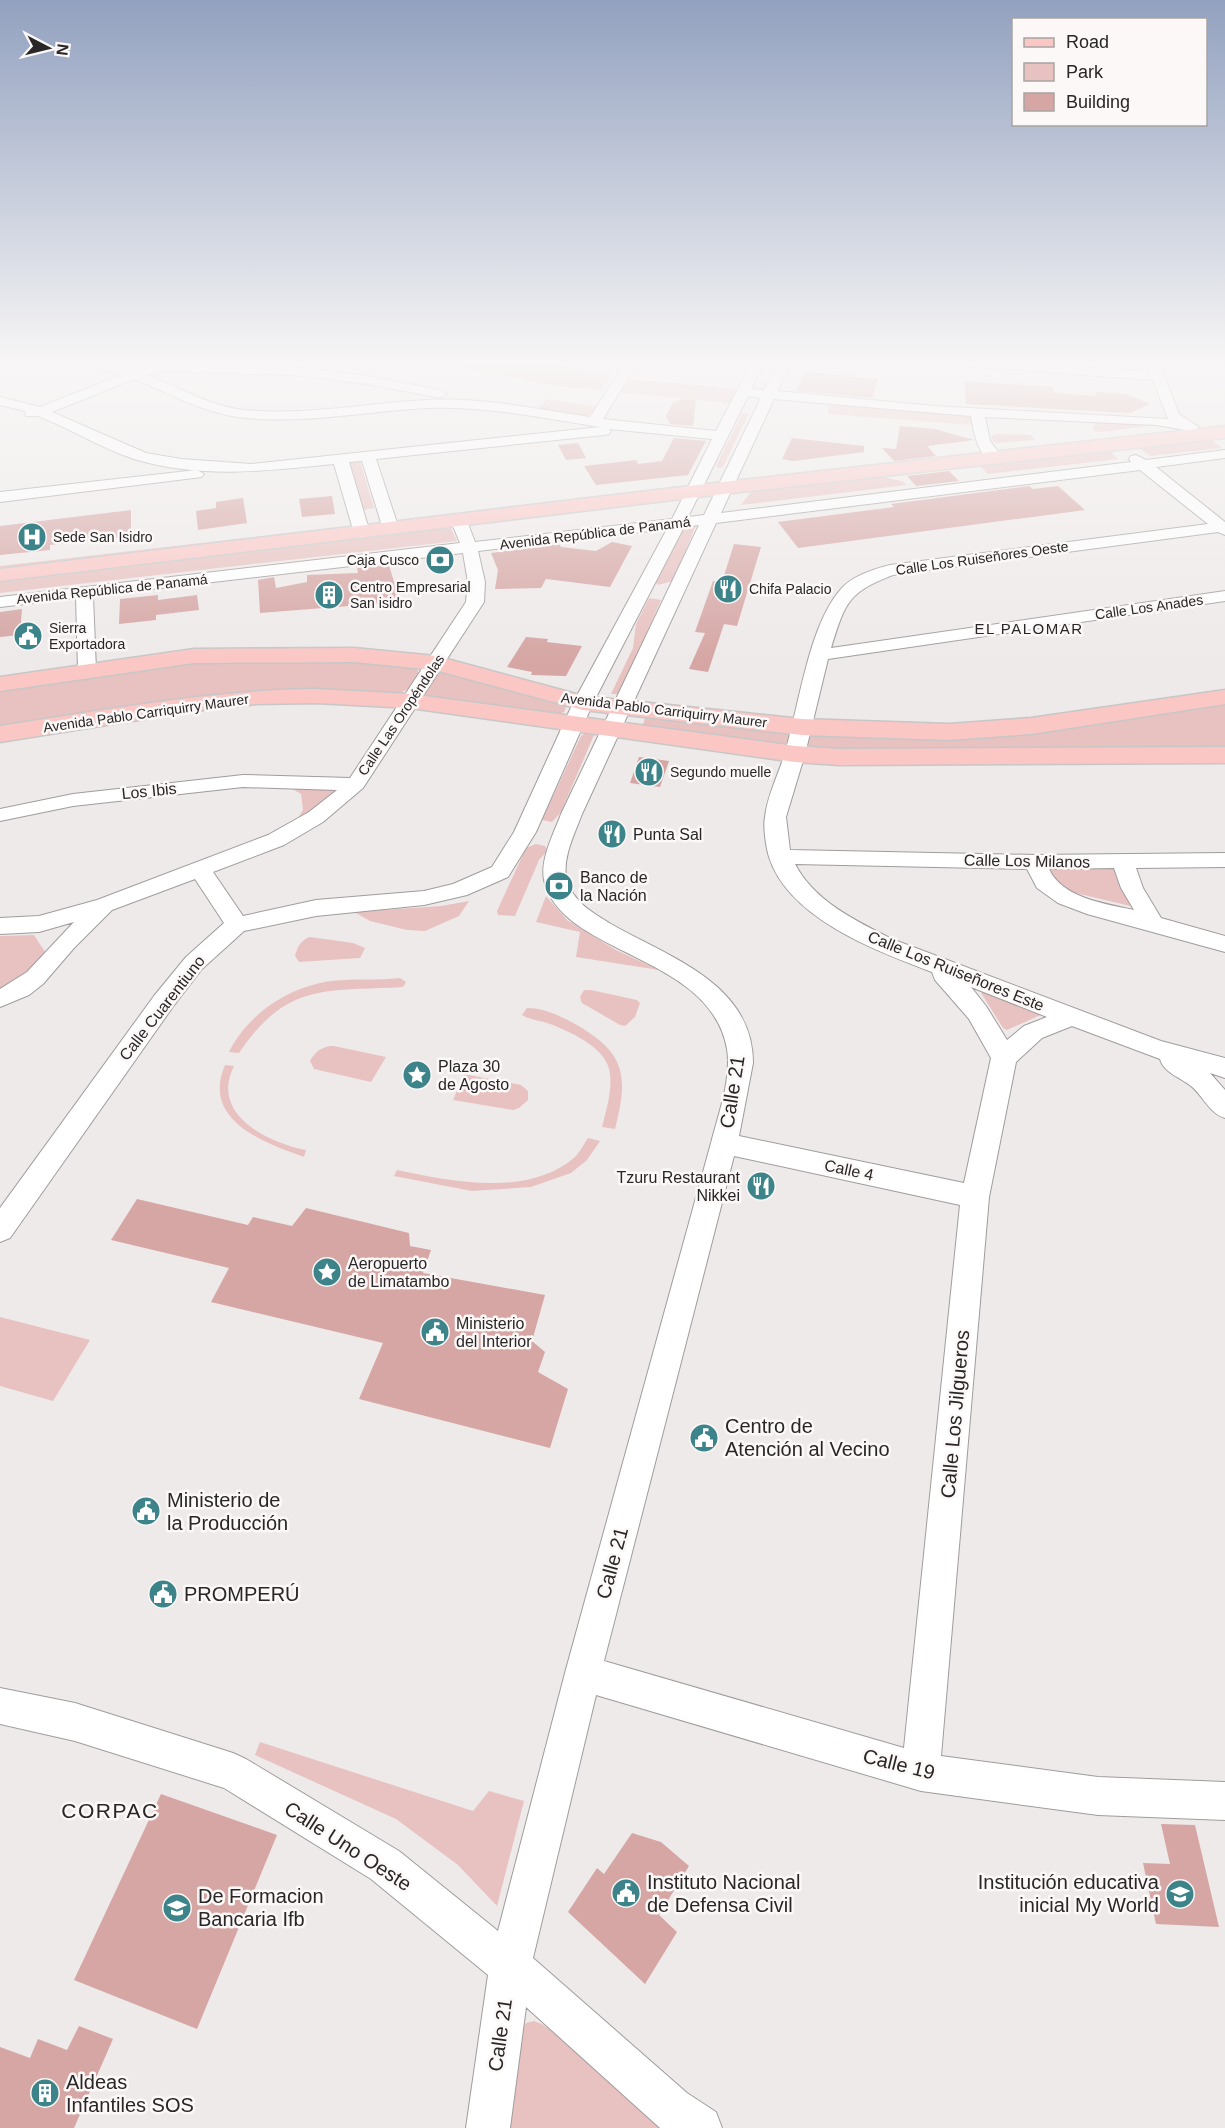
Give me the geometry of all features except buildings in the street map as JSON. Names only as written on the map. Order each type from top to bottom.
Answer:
[{"type":"main road","name":"Avenida República de Panamá","points":[[0,564],[389,524],[696,488],[856,461]]},
{"type":"main road","name":"Avenida República de Panamá","points":[[389,524],[459,521],[621,502],[696,488]]},
{"type":"main road","points":[[621,502],[653,507],[678,521]]},
{"type":"main road","name":"Avenida República de Panamá","points":[[0,575],[360,527]]},
{"type":"main road","name":"Avenida Pablo Carriquirry Maurer","points":[[0,684],[194,656],[354,655],[436,663],[578,714]]},
{"type":"main road","name":"Avenida Pablo Carriquirry Maurer","points":[[0,734],[195,704],[256,697],[316,696],[578,714],[616,719],[795,754],[839,756],[1225,755]]},
{"type":"main road","name":"Avenida Pablo Carriquirry Maurer","points":[[616,719],[949,732],[1031,726],[1225,697]]},
{"type":"street","points":[[133,481],[144,461]]},
{"type":"street","points":[[174,461],[251,468]]},
{"type":"street","points":[[5,493],[311,461]]},
{"type":"street","points":[[341,461],[360,527]]},
{"type":"street","points":[[370,461],[389,524]]},
{"type":"street","points":[[709,461],[578,714],[525,832],[562,837],[736,461]]},
{"type":"street","points":[[1139,461],[1223,529]]},
{"type":"street","name":"Avenida República de Panamá","points":[[0,602],[469,548],[1171,461]]},
{"type":"street","name":"Calle Las Oropéndolas","points":[[0,926],[39,924],[105,905],[276,840],[316,817],[356,784],[475,602],[478,590],[469,548],[459,521]]},
{"type":"street","name":"Calle Los Ruiseñores Oeste","points":[[795,754],[820,655],[833,614],[848,591],[862,581],[890,570],[1223,529]]},
{"type":"street","points":[[644,590],[676,594]]},
{"type":"street","points":[[84,594],[87,670]]},
{"type":"street","name":"Calle Los Anades","points":[[820,655],[1225,596]]},
{"type":"street","points":[[828,630],[839,642],[858,650]]},
{"type":"street","name":"Calle Los Ruiseñores Este","points":[[795,754],[775,817],[780,857],[796,886],[843,924],[884,945],[934,966],[1154,1048],[1225,1068]]},
{"type":"street","name":"Los Ibis","points":[[0,815],[73,800],[232,782],[356,784]]},
{"type":"street","points":[[299,783],[311,799],[316,817]]},
{"type":"street","name":"Calle Cuarentiuno","points":[[0,1230],[163,1002],[194,963],[237,926],[316,908],[423,898],[459,890],[500,872],[525,832]]},
{"type":"street","name":"Calle 21","points":[[488,2128],[510,1966],[583,1673],[724,1143],[737,1085],[740,1050],[734,1028],[721,1004],[679,969],[593,924],[564,902],[554,878],[555,858],[562,837]]},
{"type":"street","points":[[796,886],[804,870],[817,860],[828,856]]},
{"type":"street","name":"Calle Los Milanos","points":[[780,857],[828,856],[1035,862],[1225,860]]},
{"type":"street","points":[[1123,861],[1132,888],[1153,923]]},
{"type":"street","points":[[1035,862],[1044,882],[1057,893],[1086,904],[1225,944]]},
{"type":"street","points":[[200,869],[237,926]]},
{"type":"street","name":"Calle Las Oropéndolas","points":[[0,998],[20,991],[41,974],[62,947],[105,905]]},
{"type":"street","points":[[39,924],[62,947]]},
{"type":"street","points":[[934,966],[962,991],[990,1028],[1004,1058],[1033,1032],[1070,1017]]},
{"type":"street","points":[[1154,1048],[1202,1082],[1225,1108]]},
{"type":"street","name":"Calle Los Jilgueros","points":[[921,1772],[975,1197],[1004,1058]]},
{"type":"street","name":"Calle 4","points":[[724,1143],[975,1197]]},
{"type":"street","name":"Calle 19","points":[[583,1673],[921,1772],[1098,1796],[1225,1801]]},
{"type":"street","name":"Calle Uno Oeste","points":[[0,1706],[75,1722],[233,1772],[386,1865],[510,1966],[671,2109],[700,2128]]},
{"type":"green space","points":[[360,461],[374,508],[363,510],[349,463]]},
{"type":"green space","points":[[718,461],[726,461],[723,467],[716,466]]},
{"type":"green space","points":[[1020,461],[1098,461],[988,474],[980,466]]},
{"type":"green space","points":[[879,476],[901,481],[907,485],[741,505],[749,494],[757,490]]},
{"type":"green space","points":[[697,523],[673,581],[658,585],[655,582],[683,524]]},
{"type":"green space","points":[[350,526],[351,529],[0,570],[0,566]]},
{"type":"green space","points":[[451,528],[457,541],[0,593],[0,582]]},
{"type":"green space","points":[[649,598],[661,600],[620,694],[611,694],[633,648],[636,624]]},
{"type":"green space","points":[[190,661],[384,662],[418,666],[418,673],[408,689],[400,693],[242,692],[0,730],[0,689]]},
{"type":"green space","points":[[447,671],[566,707],[564,712],[558,714],[423,695],[438,672]]},
{"type":"green space","points":[[1225,702],[1225,750],[814,752],[807,746],[810,732],[856,733]]},
{"type":"green space","points":[[646,715],[788,732],[791,738],[789,743],[779,746],[642,727]]},
{"type":"green space","points":[[587,732],[594,735],[561,812],[552,822],[542,820],[581,736]]},
{"type":"green space","points":[[289,787],[345,788],[293,826],[303,810],[301,794]]},
{"type":"green space","points":[[536,844],[545,846],[547,851],[539,860],[515,916],[498,915],[497,911],[526,848]]},
{"type":"green space","points":[[1046,866],[1115,868],[1129,885],[1130,906],[1063,890],[1051,878]]},
{"type":"green space","points":[[546,896],[567,920],[616,950],[659,970],[576,957],[580,932],[536,922]]},
{"type":"green space","points":[[469,901],[459,916],[425,931],[407,930],[370,921],[354,912],[441,906]]},
{"type":"green space","points":[[34,935],[49,958],[0,989],[0,936]]},
{"type":"green space","points":[[310,937],[353,943],[365,948],[360,958],[299,962],[295,956],[297,950],[302,942]]},
{"type":"green space","points":[[400,978],[406,982],[403,987],[330,991],[292,1002],[274,1013],[239,1053],[229,1052],[237,1038],[258,1014],[300,989],[331,981]]},
{"type":"green space","points":[[584,990],[637,1000],[640,1003],[635,1017],[625,1026],[620,1025],[582,1003],[580,997]]},
{"type":"green space","points":[[986,991],[1043,1014],[1007,1030],[1003,1028],[981,993]]},
{"type":"green space","points":[[527,1008],[558,1015],[575,1024],[592,1034],[613,1055],[622,1079],[622,1094],[615,1129],[602,1127],[610,1088],[610,1075],[604,1057],[571,1033],[522,1015]]},
{"type":"green space","points":[[330,1046],[386,1057],[371,1082],[314,1069],[310,1061],[312,1058],[321,1049]]},
{"type":"green space","points":[[225,1065],[234,1066],[229,1083],[230,1098],[236,1112],[259,1133],[306,1150],[304,1157],[255,1136],[229,1115],[222,1101],[220,1084]]},
{"type":"green space","points":[[464,1074],[521,1085],[528,1091],[528,1100],[513,1110],[453,1100]]},
{"type":"green space","points":[[588,1138],[600,1141],[587,1160],[571,1173],[531,1187],[472,1191],[394,1176],[397,1170],[465,1182],[512,1182],[535,1178],[556,1170],[575,1157]]},
{"type":"green space","points":[[0,1317],[90,1340],[53,1401],[0,1386]]},
{"type":"green space","points":[[260,1742],[473,1811],[489,1791],[524,1801],[497,1906],[458,1865],[396,1819],[255,1755]]},
{"type":"green space","points":[[534,2021],[542,2024],[685,2128],[507,2128],[521,2029],[526,2023]]},
{"type":"place","name":"Sede San Isidro","points":[[32,537]]},
{"type":"place","name":"Caja Cusco","points":[[440,560]]},
{"type":"place","name":"Chifa Palacio","points":[[728,589]]},
{"type":"place","name":"Centro Empresarial San isidro","points":[[329,595]]},
{"type":"place","name":"Sierra Exportadora","points":[[28,636]]},
{"type":"place","name":"Segundo muelle","points":[[649,772]]},
{"type":"place","name":"Punta Sal","points":[[612,834]]},
{"type":"place","name":"Banco de la Nación","points":[[559,886]]},
{"type":"place","name":"Plaza 30 de Agosto","points":[[417,1075]]},
{"type":"place","name":"Tzuru Restaurant Nikkei","points":[[761,1186]]},
{"type":"place","name":"Aeropuerto de Limatambo","points":[[327,1272]]},
{"type":"place","name":"Ministerio del Interior","points":[[435,1332]]},
{"type":"place","name":"Centro de Atención al Vecino","points":[[704,1438]]},
{"type":"place","name":"Ministerio de la Producción","points":[[146,1511]]},
{"type":"place","name":"PROMPERÚ","points":[[163,1594]]},
{"type":"place","name":"Instituto Nacional de Defensa Civil","points":[[626,1893]]},
{"type":"place","name":"Institución educativa inicial My World","points":[[1180,1894]]},
{"type":"place","name":"De Formacion Bancaria Ifb","points":[[177,1908]]},
{"type":"place","name":"Aldeas Infantiles SOS","points":[[45,2093]]},
{"type":"district","name":"EL PALOMAR","points":[[1029,628]]},
{"type":"district","name":"CORPAC","points":[[110,1810]]}]
